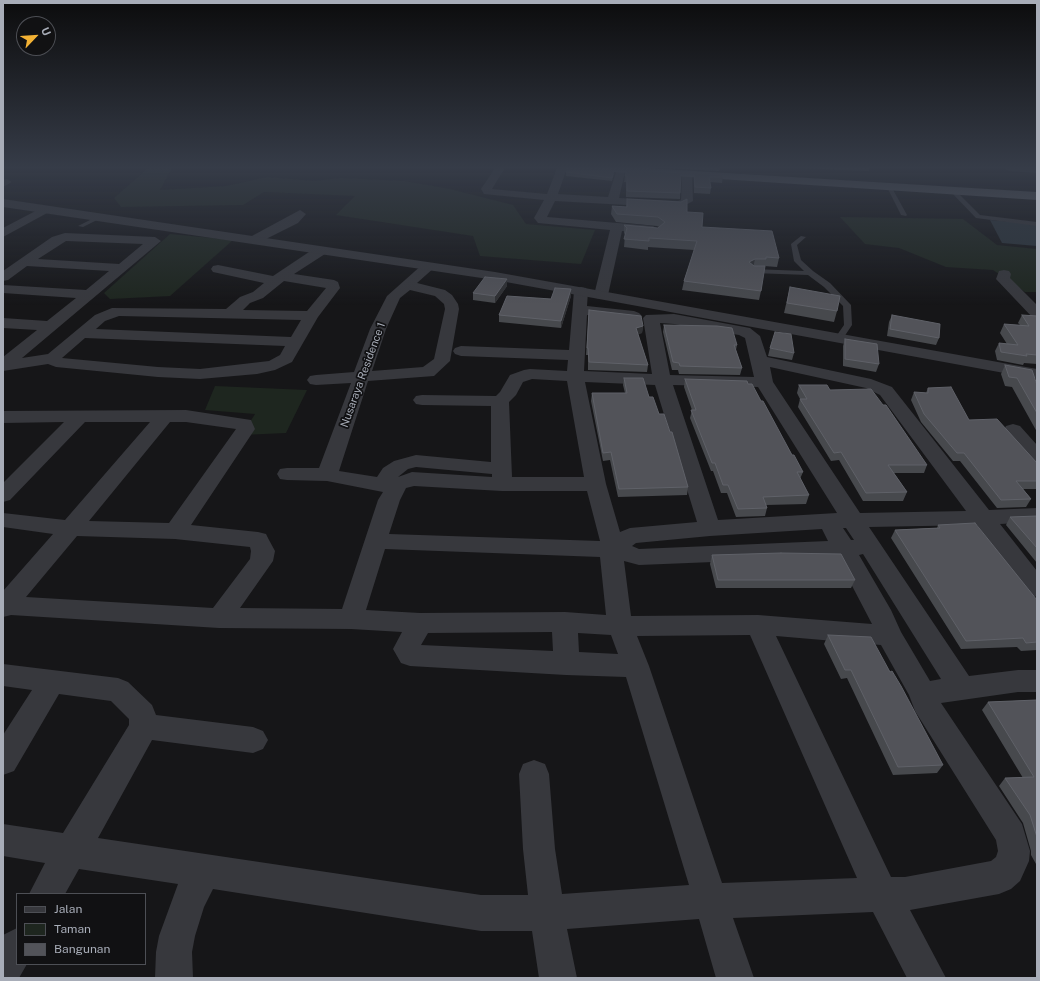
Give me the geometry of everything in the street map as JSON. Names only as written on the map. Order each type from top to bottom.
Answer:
[{"type":"street","points":[[3,233],[37,214]]},
{"type":"street","points":[[70,214],[495,276],[580,301],[651,318],[674,319],[744,331],[752,336],[762,371],[869,547],[962,689]]},
{"type":"street","points":[[254,240],[275,228],[294,220],[300,214]]},
{"type":"street","points":[[543,214],[540,218],[542,220],[658,231]]},
{"type":"street","points":[[601,295],[617,228]]},
{"type":"street","points":[[3,277],[56,240],[66,238],[155,241],[3,365]]},
{"type":"street","points":[[231,313],[245,300],[258,295],[279,278],[320,251]]},
{"type":"street","points":[[26,262],[123,268]]},
{"type":"street","name":"Nusaraya Residence 1","points":[[327,475],[378,329],[394,296],[428,267]]},
{"type":"street","points":[[53,358],[56,362],[158,372],[212,373],[257,369],[275,365],[286,358],[311,316],[333,285],[326,282],[279,278],[218,269]]},
{"type":"street","points":[[1004,274],[1003,278],[1037,314]]},
{"type":"street","points":[[316,380],[428,372],[442,361],[452,309],[451,304],[440,293],[406,285]]},
{"type":"street","points":[[3,289],[90,294]]},
{"type":"street","points":[[247,313],[258,302],[258,295]]},
{"type":"street","points":[[580,301],[601,295],[1037,374]]},
{"type":"street","points":[[580,301],[575,376],[596,484],[613,549],[612,558],[620,626],[636,666],[735,978]]},
{"type":"street","points":[[3,365],[53,358],[103,315],[117,311],[247,313],[311,316]]},
{"type":"street","points":[[651,318],[662,380],[710,528]]},
{"type":"street","points":[[3,323],[52,326]]},
{"type":"street","points":[[83,333],[295,342]]},
{"type":"street","points":[[461,351],[577,355]]},
{"type":"street","points":[[422,400],[500,401],[507,395],[516,379],[523,375],[662,380],[762,371],[871,384],[881,388],[888,394],[1037,588]]},
{"type":"street","points":[[500,401],[502,476]]},
{"type":"street","points":[[4,606],[165,416]]},
{"type":"street","points":[[3,417],[79,418],[165,416],[198,417],[239,422],[244,424],[247,428],[175,531]]},
{"type":"street","points":[[3,495],[79,418]]},
{"type":"street","points":[[1013,430],[1037,457]]},
{"type":"street","points":[[287,474],[327,475],[389,486],[412,478],[502,476],[596,484]]},
{"type":"street","points":[[351,619],[389,500],[389,486]]},
{"type":"street","points":[[613,549],[630,536],[710,528],[853,520],[982,518],[1037,515]]},
{"type":"street","points":[[3,520],[70,528],[175,531],[258,540],[263,551],[260,561],[219,618]]},
{"type":"street","points":[[3,840],[481,913],[547,913],[711,901],[881,893],[905,894],[999,877],[1008,869],[1014,850],[1011,835],[925,702],[923,692],[889,635],[882,617],[829,522]]},
{"type":"street","points":[[752,526],[767,551]]},
{"type":"street","points":[[377,541],[570,549],[613,549],[639,557],[869,547]]},
{"type":"street","points":[[4,606],[219,618],[351,619],[420,622],[565,622],[620,626],[758,625],[889,635]]},
{"type":"street","points":[[420,622],[406,649],[410,655],[566,664],[636,666]]},
{"type":"street","points":[[565,622],[566,664]]},
{"type":"street","points":[[758,625],[881,893],[927,978]]},
{"type":"street","points":[[3,675],[118,690],[142,714],[144,726],[92,818],[47,893]]},
{"type":"street","points":[[923,692],[962,689],[1018,681],[1037,681]]},
{"type":"street","points":[[3,761],[52,682]]},
{"type":"street","points":[[144,726],[253,740]]},
{"type":"street","points":[[534,774],[539,849],[547,913],[558,978]]},
{"type":"street","points":[[174,978],[174,952],[177,936],[188,900],[204,871]]},
{"type":"street","points":[[3,971],[16,948]]},
{"type":"lane","points":[[975,214],[978,217],[1037,224]]},
{"type":"lane","points":[[82,226],[98,218]]},
{"type":"lane","points":[[804,237],[794,244],[794,250],[798,261],[810,274],[827,285],[847,305],[848,325],[839,338]]},
{"type":"lane","points":[[753,271],[810,274]]},
{"type":"green space","points":[[337,214],[519,214],[526,224],[595,230],[581,264],[480,256],[473,236],[336,215]]},
{"type":"green space","points":[[840,217],[963,219],[997,245],[1037,249],[1037,292],[1025,292],[993,270],[946,267],[899,248],[865,244]]},
{"type":"green space","points":[[170,234],[233,240],[170,296],[110,299],[104,293]]},
{"type":"green space","points":[[215,386],[307,390],[286,433],[242,435],[255,414],[205,410]]},
{"type":"shaded area","points":[[990,220],[1037,224],[1037,246],[1002,243]]},
{"type":"building","points":[[617,214],[703,214],[702,227],[772,231],[779,258],[766,257],[766,259],[755,259],[749,262],[754,266],[765,266],[761,291],[684,281],[697,241],[649,238],[649,241],[624,239],[627,228],[624,225],[658,228],[665,222],[658,217]]},
{"type":"building","points":[[485,277],[507,279],[495,296],[473,293]]},
{"type":"building","points":[[790,287],[840,296],[837,311],[787,303]]},
{"type":"building","points":[[555,288],[571,289],[561,321],[499,315],[507,296],[551,299]]},
{"type":"building","points":[[589,310],[641,316],[643,326],[636,328],[648,365],[589,362],[587,348]]},
{"type":"building","points":[[892,315],[940,324],[939,338],[890,329]]},
{"type":"building","points":[[1022,315],[1037,316],[1037,355],[1026,354],[1027,356],[1001,352],[999,343],[1018,345],[1004,324],[1029,326]]},
{"type":"building","points":[[664,325],[717,326],[732,328],[737,345],[734,345],[742,368],[680,366],[679,363],[673,362]]},
{"type":"building","points":[[775,332],[791,334],[794,353],[770,348]]},
{"type":"building","points":[[845,339],[877,344],[879,364],[845,359]]},
{"type":"building","points":[[1005,365],[1032,370],[1037,385],[1037,413],[1017,378],[1009,377]]},
{"type":"building","points":[[624,378],[643,378],[649,397],[653,397],[659,414],[664,414],[670,432],[672,432],[688,487],[619,489],[611,452],[603,453],[592,393],[627,393]]},
{"type":"building","points":[[685,379],[747,381],[748,384],[752,384],[803,472],[797,472],[809,495],[763,497],[767,508],[738,509],[728,485],[723,485],[715,463],[712,463],[691,410],[696,410]]},
{"type":"building","points":[[799,385],[827,385],[830,390],[871,389],[883,405],[886,405],[927,465],[888,465],[907,492],[866,493],[841,452],[834,453],[800,399],[807,399]]},
{"type":"building","points":[[951,387],[969,420],[997,419],[1037,463],[1037,481],[1016,481],[1031,499],[1001,500],[964,453],[957,453],[924,414],[914,392],[928,393],[928,388]]},
{"type":"building","points":[[1037,516],[1037,548],[1010,517]]},
{"type":"building","points":[[975,523],[1037,600],[1037,642],[1026,643],[1023,638],[966,641],[895,530],[940,528],[938,525]]},
{"type":"building","points":[[781,553],[841,554],[855,580],[718,580],[712,555]]},
{"type":"building","points":[[828,635],[871,637],[890,672],[892,671],[901,686],[943,765],[898,767],[851,670],[845,670]]},
{"type":"building","points":[[1037,700],[1037,837],[1030,815],[1005,778],[1034,777],[988,702]]}]
